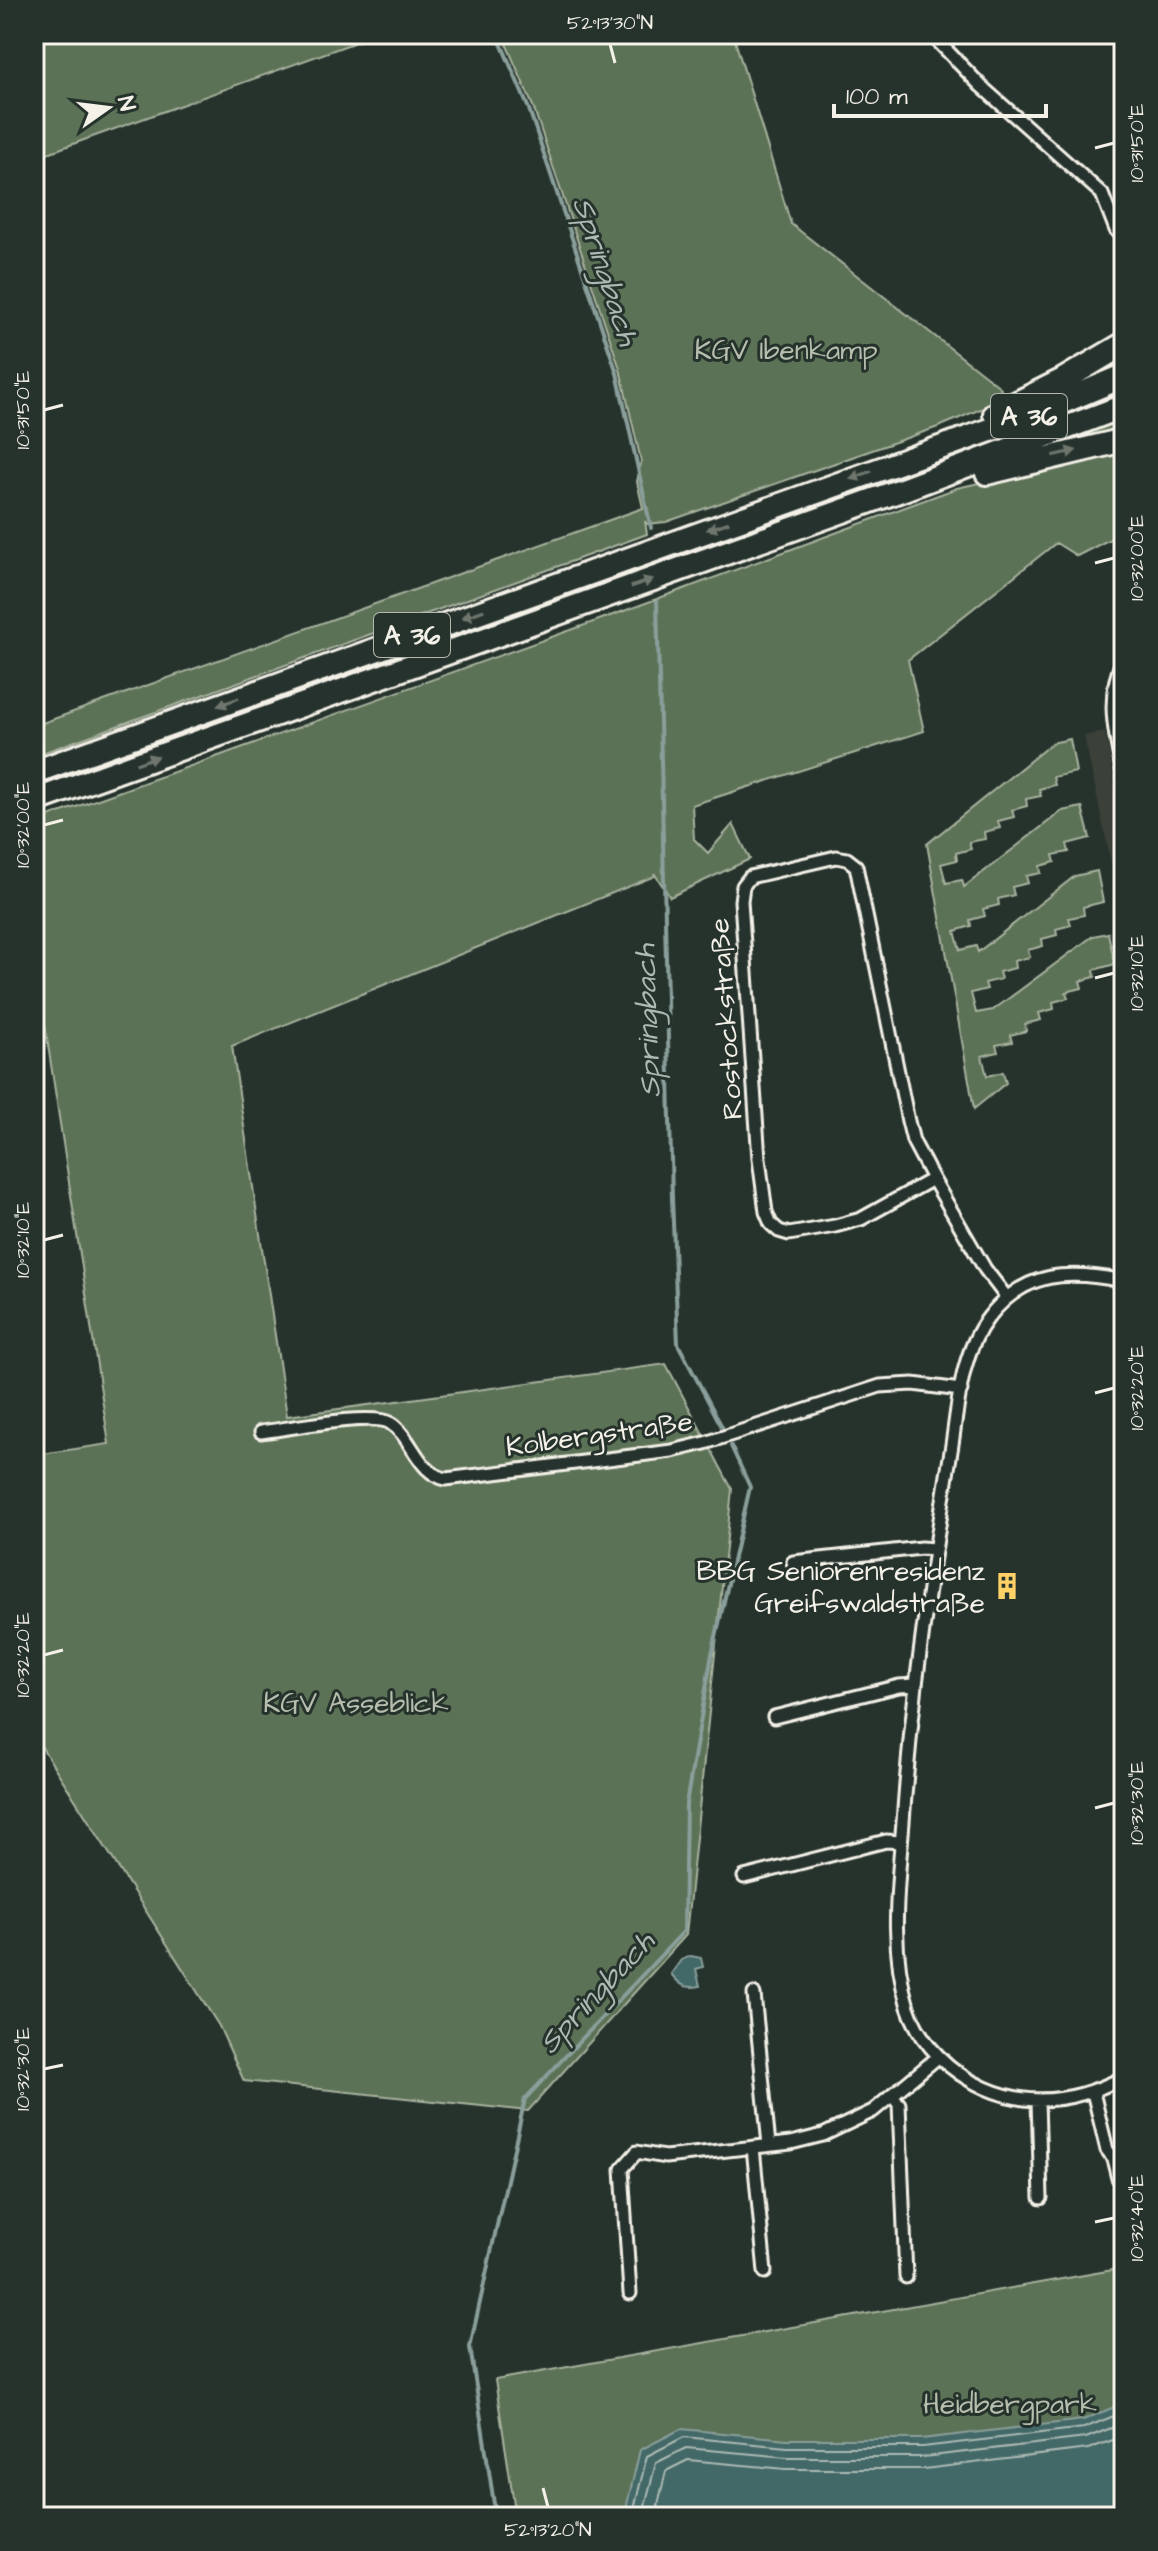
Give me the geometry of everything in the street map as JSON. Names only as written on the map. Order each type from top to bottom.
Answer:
[{"type":"highway","points":[[931,450],[1124,344]]},
{"type":"highway","name":"A 36","points":[[34,772],[1029,416],[1124,376]]},
{"type":"highway","name":"A 36","points":[[34,801],[907,488],[1124,406]]},
{"type":"highway","points":[[907,488],[968,478],[1124,440]]},
{"type":"street","points":[[931,34],[981,86],[1102,194],[1116,230],[1124,237]]},
{"type":"street","points":[[1124,658],[1113,690],[1112,712],[1124,778]]},
{"type":"street","name":"Rostockstraße","points":[[933,1179],[861,1219],[789,1234],[771,1224],[766,1212],[759,1159],[741,901],[743,886],[750,877],[836,857],[847,859],[856,866],[913,1141],[985,1269],[1007,1298]]},
{"type":"street","points":[[1124,1281],[1084,1274],[1059,1275],[1032,1282],[1007,1298],[985,1321],[971,1350],[961,1390],[915,1685],[895,1914],[898,1963],[909,2010],[938,2057],[976,2084],[995,2093],[1038,2101],[1093,2092],[1124,2077]]},
{"type":"street","name":"Kolbergstraße","points":[[261,1432],[360,1419],[386,1420],[401,1433],[433,1474],[446,1479],[672,1451],[880,1386],[913,1384],[961,1390]]},
{"type":"street","points":[[793,1562],[935,1549]]},
{"type":"street","points":[[774,1717],[899,1686],[915,1685]]},
{"type":"street","points":[[744,1877],[886,1841],[901,1842]]},
{"type":"street","points":[[754,1994],[769,2145]]},
{"type":"street","points":[[630,2293],[622,2169],[637,2152],[665,2157],[769,2145],[823,2135],[853,2123],[893,2097],[938,2057]]},
{"type":"street","points":[[1093,2092],[1107,2150],[1113,2155],[1118,2182],[1124,2187]]},
{"type":"street","points":[[893,2097],[899,2104],[906,2277]]},
{"type":"street","points":[[1038,2101],[1041,2198]]},
{"type":"street","points":[[753,2147],[765,2272]]},
{"type":"shaded area","points":[[1105,732],[1124,831],[1124,923],[1084,736]]},
{"type":"green space","points":[[34,34],[378,34],[34,158]]},
{"type":"green space","name":"KGV Ibenkamp","points":[[502,34],[733,34],[791,224],[1000,387],[1004,399],[941,426],[666,522],[647,524],[645,521],[647,534],[34,756],[34,726],[643,508],[637,482],[641,461],[620,369],[533,106]]},
{"type":"green space","points":[[1124,351],[1124,432],[1016,458],[1063,389]]},
{"type":"green space","name":"KGV Asseblick","points":[[1124,450],[1124,532],[1077,556],[1056,543],[908,660],[924,731],[692,805],[694,839],[708,853],[733,824],[750,859],[670,897],[654,873],[655,876],[232,1046],[287,1416],[666,1364],[732,1489],[686,1935],[528,2111],[244,2081],[219,2026],[34,1735],[34,1455],[109,1444],[41,999],[34,997],[34,822],[957,488]]},
{"type":"green space","points":[[1070,739],[1076,772],[1053,777],[1055,785],[1039,789],[1041,796],[1026,799],[1027,806],[1012,810],[1014,817],[998,821],[1000,828],[984,832],[985,839],[969,842],[971,849],[956,853],[957,860],[941,864],[946,883],[962,880],[964,887],[1062,811],[1082,807],[1090,838],[1067,844],[1069,852],[1053,855],[1055,862],[1040,866],[1041,873],[1026,876],[1028,883],[1012,887],[1014,895],[998,899],[999,905],[983,909],[985,916],[970,920],[971,926],[955,931],[960,950],[976,946],[978,952],[1075,876],[1097,871],[1103,902],[1083,907],[1084,915],[1069,918],[1071,925],[1056,929],[1057,935],[1042,939],[1043,946],[1028,950],[1030,957],[1014,961],[1015,968],[999,972],[1001,979],[985,983],[987,989],[971,993],[976,1013],[993,1010],[1093,936],[1108,933],[1115,964],[1094,970],[1095,977],[1080,981],[1082,988],[1066,992],[1068,998],[1053,1002],[1054,1009],[1039,1013],[1041,1020],[1025,1024],[1026,1031],[1010,1035],[1012,1042],[996,1045],[998,1052],[982,1056],[987,1076],[1003,1072],[1006,1083],[974,1109],[927,844],[1052,743]]},
{"type":"green space","name":"Heidbergpark","points":[[1124,2268],[1124,2517],[516,2517],[495,2380]]},
{"type":"water","points":[[691,1956],[701,1958],[703,1967],[696,1969],[700,1986],[683,1985],[671,1974],[681,1960]]},
{"type":"water","points":[[1124,2403],[1124,2517],[624,2517],[640,2450],[681,2429],[787,2439],[922,2439],[1083,2420]]},
{"type":"waterway","name":"Springbach","points":[[497,34],[529,109],[617,373],[651,528]]},
{"type":"waterway","name":"Springbach","points":[[657,601],[678,1344],[722,1427]]},
{"type":"waterway","name":"Springbach","points":[[496,2517],[470,2347],[525,2099],[684,1931],[686,1804],[712,1654],[750,1487],[731,1446]]},
{"type":"place","name":"BBG Seniorenresidenz Greifswaldstraße","points":[[1007,1586]]}]
